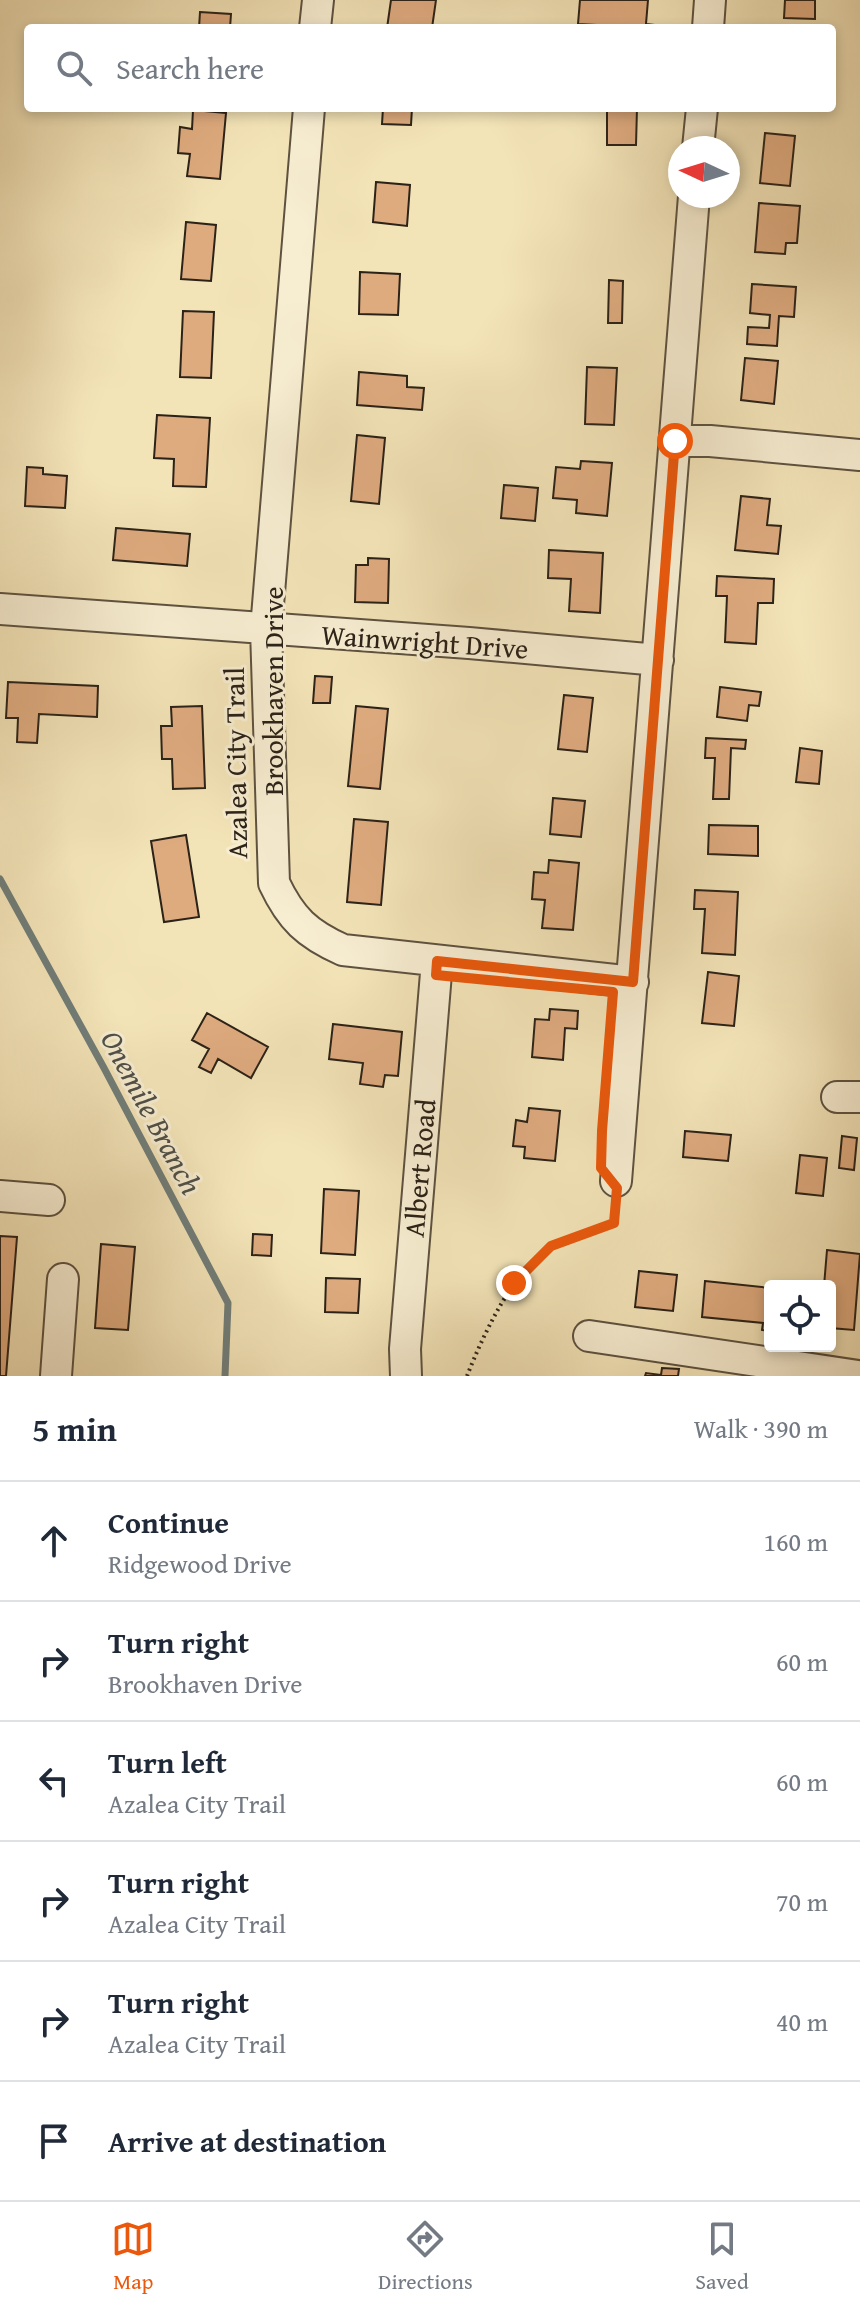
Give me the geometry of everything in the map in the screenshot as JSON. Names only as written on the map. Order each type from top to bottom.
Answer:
[{"type":"street","points":[[315,24],[318,0]]},
{"type":"street","points":[[708,24],[710,0]]},
{"type":"street","name":"Brookhaven Drive","points":[[309,112],[266,629],[274,883],[300,925],[317,939],[343,950],[633,982]]},
{"type":"street","points":[[699,136],[702,112]]},
{"type":"street","points":[[616,1191],[693,208]]},
{"type":"street","points":[[675,441],[710,441],[860,455]]},
{"type":"street","name":"Wainwright Drive","points":[[0,609],[658,660]]},
{"type":"street","name":"Albert Road","points":[[406,1376],[408,1303],[437,961]]},
{"type":"street","points":[[0,1196],[49,1200]]},
{"type":"street","points":[[56,1376],[63,1279]]},
{"type":"street","points":[[589,1336],[858,1376]]},
{"type":"path","points":[[467,1376],[480,1343],[514,1283],[551,1246],[614,1223],[616,1191]]},
{"type":"building","points":[[391,0],[436,0],[433,24],[388,24]]},
{"type":"building","points":[[580,0],[648,0],[646,24],[578,24]]},
{"type":"building","points":[[785,0],[815,0],[815,19],[784,18]]},
{"type":"building","points":[[200,12],[231,14],[230,24],[199,24]]},
{"type":"building","points":[[193,112],[226,113],[220,179],[187,176],[190,154],[178,153],[180,127],[192,129]]},
{"type":"building","points":[[383,112],[412,112],[411,125],[382,124]]},
{"type":"building","points":[[607,112],[637,112],[636,145],[607,145]]},
{"type":"building","points":[[765,133],[795,136],[790,186],[760,183]]},
{"type":"building","points":[[376,182],[410,185],[407,226],[373,222]]},
{"type":"building","points":[[759,203],[800,206],[797,243],[786,243],[785,254],[755,252]]},
{"type":"building","points":[[186,222],[216,225],[211,281],[181,279]]},
{"type":"building","points":[[360,272],[400,274],[398,315],[359,314]]},
{"type":"building","points":[[609,280],[623,281],[622,323],[608,323]]},
{"type":"building","points":[[752,284],[796,287],[794,317],[779,316],[777,346],[747,344],[748,327],[769,328],[770,315],[750,313]]},
{"type":"building","points":[[183,311],[214,312],[211,378],[180,377]]},
{"type":"building","points":[[745,358],[778,361],[774,404],[741,400]]},
{"type":"building","points":[[587,367],[617,368],[614,425],[585,424]]},
{"type":"building","points":[[359,372],[407,376],[407,387],[424,388],[422,410],[357,405]]},
{"type":"building","points":[[157,415],[210,418],[206,487],[173,486],[174,459],[154,458]]},
{"type":"building","points":[[357,435],[385,438],[379,504],[351,501]]},
{"type":"building","points":[[581,461],[612,463],[607,516],[576,513],[577,500],[553,498],[556,467],[580,469]]},
{"type":"building","points":[[27,467],[43,468],[43,474],[67,476],[65,508],[25,506]]},
{"type":"building","points":[[504,485],[538,488],[535,521],[501,518]]},
{"type":"building","points":[[741,496],[770,499],[767,525],[781,526],[778,554],[735,550]]},
{"type":"building","points":[[116,528],[190,534],[187,566],[113,560]]},
{"type":"building","points":[[549,550],[603,553],[600,613],[569,611],[571,579],[548,578]]},
{"type":"building","points":[[368,558],[389,559],[388,603],[355,602],[356,565],[368,565]]},
{"type":"building","points":[[717,576],[774,579],[773,603],[758,603],[756,644],[725,642],[727,596],[716,596]]},
{"type":"building","points":[[315,676],[332,677],[330,703],[313,703]]},
{"type":"building","points":[[8,682],[98,686],[97,717],[39,714],[37,743],[17,742],[18,718],[6,718]]},
{"type":"building","points":[[720,687],[761,692],[759,706],[749,705],[747,721],[717,717]]},
{"type":"building","points":[[564,695],[593,698],[587,752],[558,749]]},
{"type":"building","points":[[202,706],[205,788],[173,789],[172,759],[162,759],[161,726],[172,726],[171,707]]},
{"type":"building","points":[[356,706],[388,709],[380,789],[348,786]]},
{"type":"building","points":[[706,738],[746,740],[745,749],[731,748],[729,799],[713,799],[715,758],[705,758]]},
{"type":"building","points":[[800,748],[822,751],[819,784],[796,782]]},
{"type":"building","points":[[553,798],[585,801],[581,837],[550,834]]},
{"type":"building","points":[[354,819],[388,822],[381,905],[347,902]]},
{"type":"building","points":[[709,825],[758,826],[758,856],[708,854]]},
{"type":"building","points":[[186,835],[199,917],[164,922],[151,841]]},
{"type":"building","points":[[549,860],[579,863],[573,930],[542,928],[545,900],[532,899],[534,872],[548,873]]},
{"type":"building","points":[[695,890],[738,892],[735,955],[702,953],[705,909],[694,909]]},
{"type":"building","points":[[708,972],[739,976],[734,1026],[702,1023]]},
{"type":"building","points":[[550,1009],[578,1011],[577,1029],[565,1028],[563,1060],[532,1057],[535,1019],[549,1020]]},
{"type":"building","points":[[207,1013],[268,1047],[251,1078],[218,1059],[211,1073],[199,1067],[209,1049],[192,1040]]},
{"type":"building","points":[[333,1024],[402,1032],[398,1076],[385,1075],[383,1087],[360,1084],[363,1063],[329,1059]]},
{"type":"building","points":[[529,1108],[560,1111],[555,1161],[524,1158],[525,1147],[513,1146],[516,1120],[527,1122]]},
{"type":"building","points":[[685,1131],[731,1135],[728,1161],[683,1157]]},
{"type":"building","points":[[842,1136],[857,1138],[854,1170],[839,1168]]},
{"type":"building","points":[[800,1155],[827,1158],[823,1196],[796,1193]]},
{"type":"building","points":[[324,1189],[359,1191],[355,1255],[321,1253]]},
{"type":"building","points":[[253,1234],[272,1235],[271,1256],[252,1255]]},
{"type":"building","points":[[0,1236],[17,1237],[6,1376],[0,1376]]},
{"type":"building","points":[[101,1244],[135,1247],[128,1330],[95,1328]]},
{"type":"building","points":[[827,1250],[860,1254],[854,1330],[836,1328],[836,1280],[824,1280]]},
{"type":"building","points":[[639,1271],[677,1275],[673,1311],[635,1307]]},
{"type":"building","points":[[326,1278],[360,1279],[358,1313],[325,1312]]},
{"type":"building","points":[[705,1281],[764,1287],[764,1330],[763,1323],[702,1317]]},
{"type":"building","points":[[662,1368],[679,1369],[678,1376],[645,1376],[646,1373],[661,1375]]},
{"type":"waterway","name":"Onemile Branch","points":[[0,879],[228,1303],[225,1376]]},
{"type":"route","points":[[514,1283],[551,1246],[605,1229],[614,1223],[617,1188],[601,1168],[613,992],[436,975],[437,961],[633,982],[675,441]]}]
